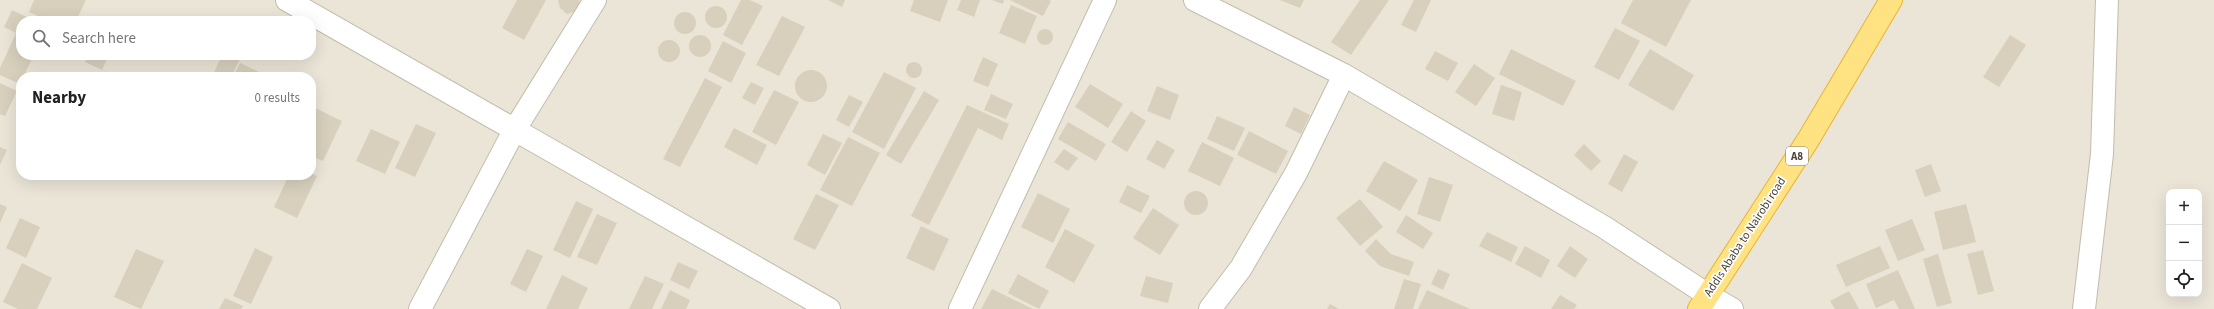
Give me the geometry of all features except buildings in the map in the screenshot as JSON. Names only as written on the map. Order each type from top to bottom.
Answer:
[{"type":"highway","name":"Addis Ababa to Nairobi road","points":[[1704,302],[1808,140],[1891,0]]},
{"type":"street","points":[[287,0],[315,16]]},
{"type":"street","points":[[420,309],[515,129],[595,0]]},
{"type":"street","points":[[960,309],[1105,0]]},
{"type":"street","points":[[1195,0],[1344,75],[1604,227],[1704,302],[1732,309]]},
{"type":"street","points":[[2084,309],[2102,154],[2107,0]]},
{"type":"street","points":[[316,16],[829,309]]},
{"type":"street","points":[[1210,309],[1241,268],[1296,173],[1344,75]]},
{"type":"shaded area","points":[[0,0],[2214,0],[2214,309],[0,309]]}]
